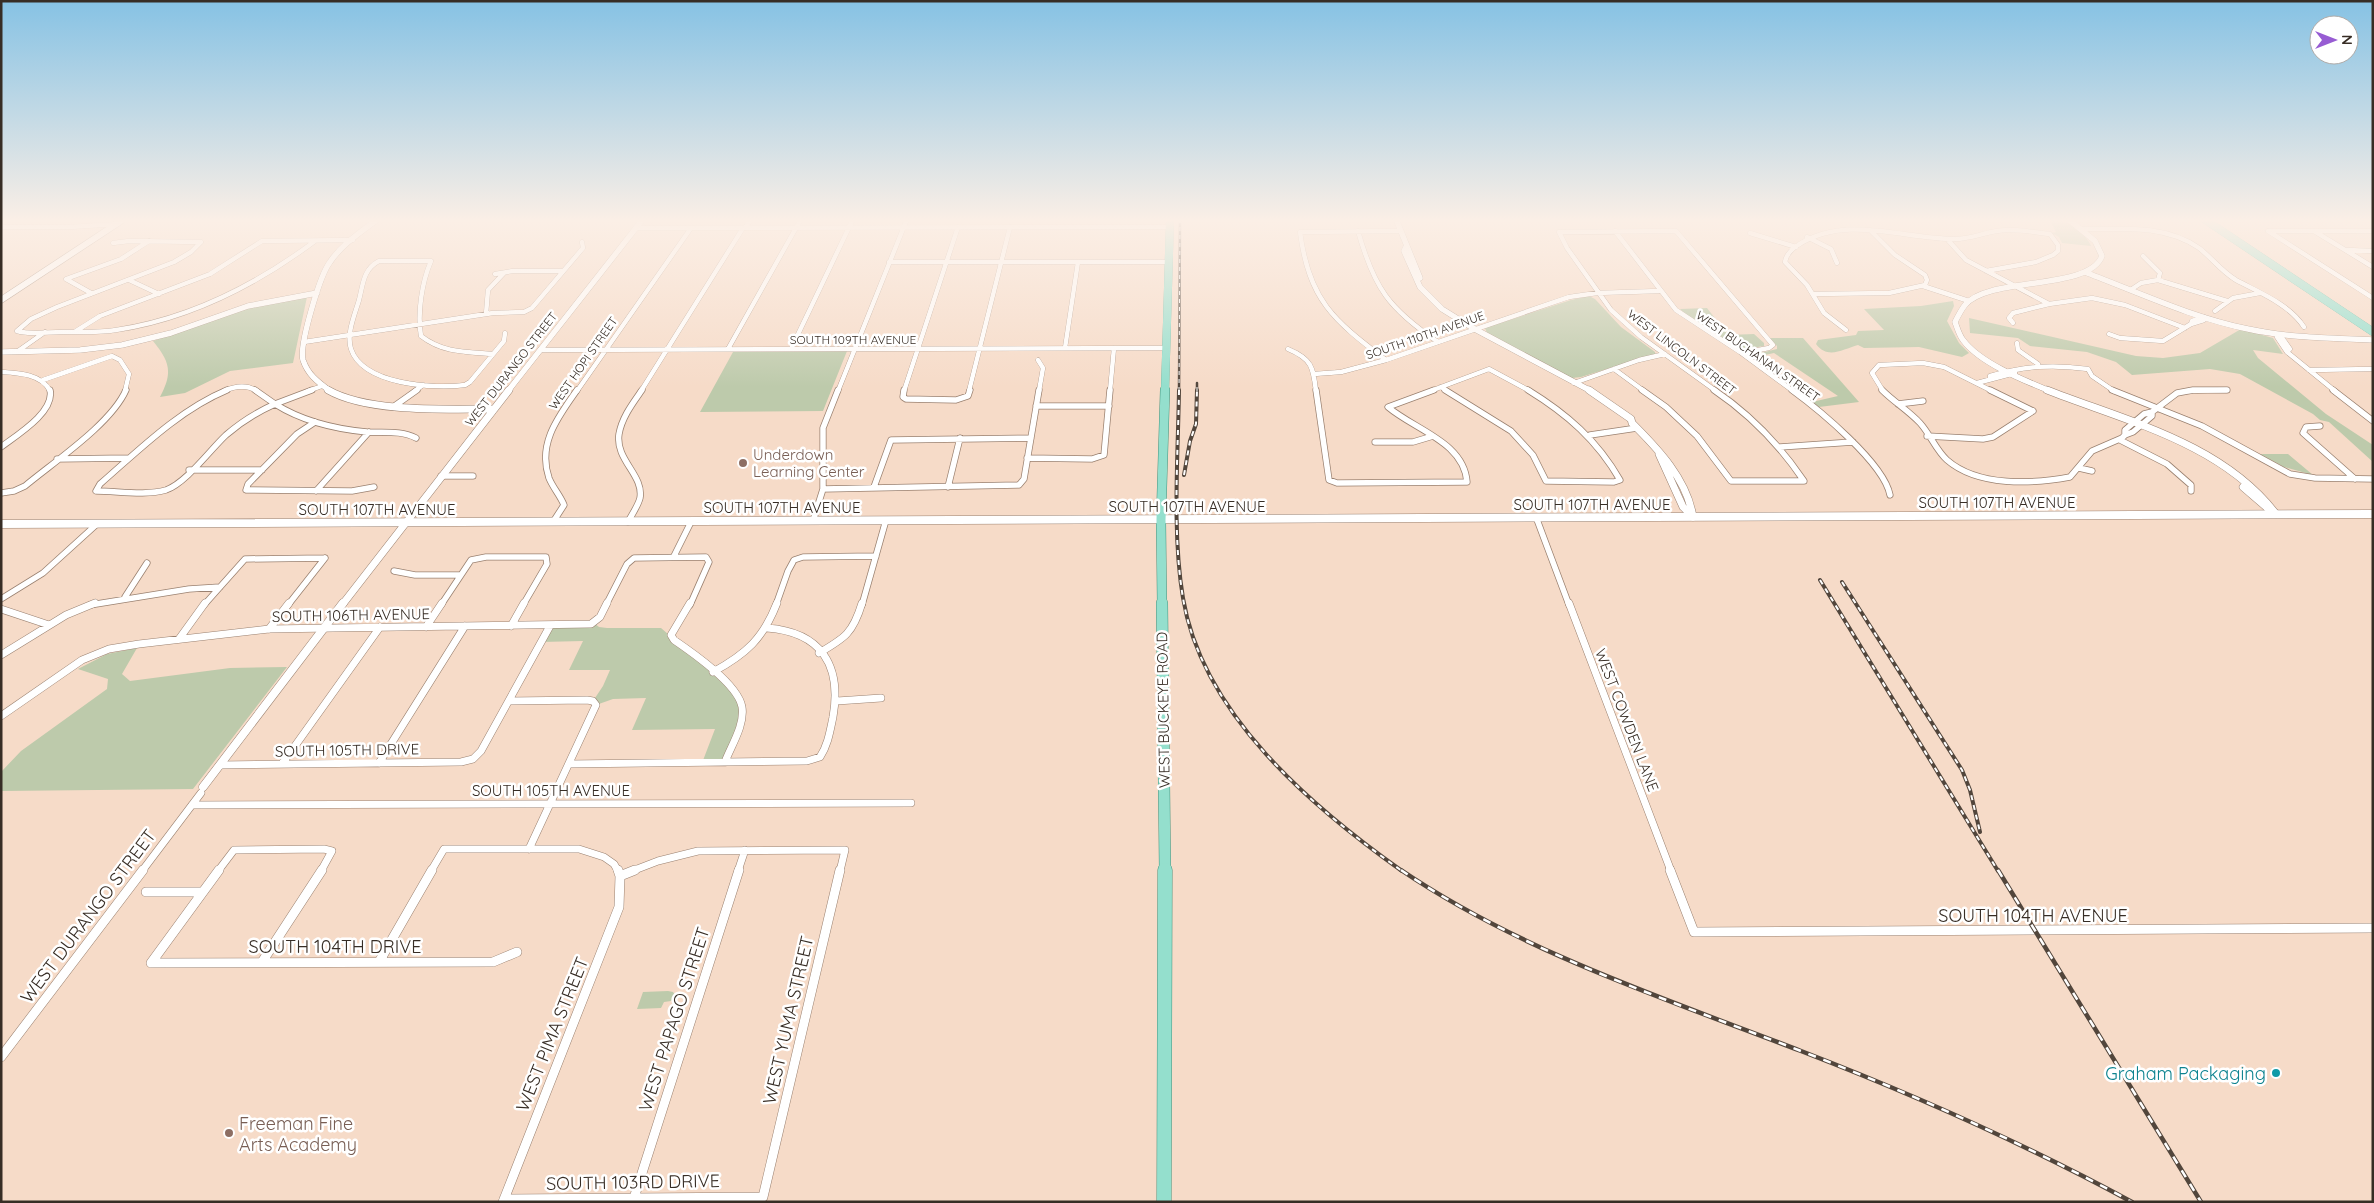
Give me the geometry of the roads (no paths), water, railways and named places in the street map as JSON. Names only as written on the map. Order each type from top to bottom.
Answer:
[{"type":"main road","points":[[1,300],[39,275]]},
{"type":"main road","name":"WEST BUCKEYE ROAD","points":[[1164,1202],[1165,804],[1161,520],[1168,275]]},
{"type":"main road","points":[[2288,275],[2373,332]]},
{"type":"main road","name":"SOUTH 107TH AVENUE","points":[[1,524],[2373,514]]},
{"type":"street","points":[[75,275],[67,278],[67,281],[91,293]]},
{"type":"street","points":[[141,275],[48,310],[16,331],[75,332],[128,328],[170,316],[246,286],[265,275]]},
{"type":"street","points":[[75,332],[100,316],[204,275]]},
{"type":"street","points":[[323,275],[304,342],[303,361],[311,376],[322,386],[346,397],[393,407],[494,409]]},
{"type":"street","points":[[365,275],[350,344],[353,354],[366,368],[391,379],[423,384],[465,385],[469,383],[505,339],[505,334]]},
{"type":"street","points":[[426,275],[419,324],[420,334],[423,338],[438,348],[459,353],[493,354]]},
{"type":"street","points":[[486,314],[488,290],[502,275]]},
{"type":"street","points":[[304,342],[486,314],[526,311],[532,308],[559,275]]},
{"type":"street","name":"WEST DURANGO STREET","points":[[1,1057],[404,523],[599,275]]},
{"type":"street","name":"WEST HOPI STREET","points":[[553,522],[564,503],[552,484],[547,471],[546,453],[548,438],[559,414],[657,275]]},
{"type":"street","points":[[628,522],[639,501],[640,489],[620,452],[620,428],[626,412],[714,275]]},
{"type":"street","points":[[728,349],[770,275]]},
{"type":"street","points":[[791,349],[826,275]]},
{"type":"street","points":[[813,521],[823,488],[823,428],[884,275]]},
{"type":"street","points":[[943,275],[903,394],[904,398],[964,398],[968,394],[998,275]]},
{"type":"street","points":[[1065,348],[1076,275]]},
{"type":"street","points":[[1308,275],[1317,294],[1329,310],[1346,328],[1386,360]]},
{"type":"street","points":[[1372,275],[1378,288],[1404,318],[1438,342]]},
{"type":"street","points":[[1413,275],[1415,280],[1435,303],[1474,328],[1574,382],[1635,426],[1659,454],[1660,460],[1683,507],[1693,517]]},
{"type":"street","name":"WEST LINCOLN STREET","points":[[1586,275],[1597,292],[1618,317],[1665,354],[1738,406],[1780,447],[1804,481],[1731,481],[1697,436],[1666,407],[1614,369]]},
{"type":"street","name":"WEST BUCHANAN STREET","points":[[1647,275],[1676,310],[1692,323],[1742,354],[1821,412],[1853,442],[1888,484],[1890,495]]},
{"type":"street","points":[[1713,275],[1773,345],[1769,348],[1742,354]]},
{"type":"street","points":[[1798,275],[1808,285],[1818,307],[1846,330]]},
{"type":"street","points":[[1922,287],[1927,281],[1925,275]]},
{"type":"street","points":[[1993,275],[2049,304]]},
{"type":"street","points":[[2072,275],[1982,295],[1969,301],[1959,310],[1957,316],[1957,328],[1962,339],[1980,356],[2009,373],[2142,424],[2192,448],[2230,474],[2262,505],[2276,514]]},
{"type":"street","points":[[2095,275],[2204,316],[2248,329],[2280,335],[2328,339],[2373,338]]},
{"type":"street","points":[[2158,280],[2159,275]]},
{"type":"street","points":[[2228,275],[2260,292],[2296,315],[2304,327]]},
{"type":"street","points":[[2337,275],[2373,298]]},
{"type":"street","points":[[129,280],[159,294]]},
{"type":"street","points":[[2129,288],[2147,286],[2147,283],[2158,280],[2227,301]]},
{"type":"street","points":[[1813,294],[1845,294],[1922,287],[1969,301]]},
{"type":"street","name":"SOUTH 110TH AVENUE","points":[[1314,374],[1341,372],[1386,360],[1474,328],[1569,297],[1597,292],[1659,291]]},
{"type":"street","points":[[2215,312],[2227,301],[2242,295],[2260,292]]},
{"type":"street","points":[[1,352],[80,350],[131,344],[171,333],[253,305],[317,293]]},
{"type":"street","points":[[2012,323],[2009,318],[2013,313],[2049,304],[2086,298],[2102,299],[2125,305],[2185,328]]},
{"type":"street","points":[[2109,334],[2120,338],[2148,342],[2163,341],[2192,324],[2204,320],[2204,316]]},
{"type":"street","points":[[18,351],[45,332]]},
{"type":"street","points":[[2280,335],[2277,337],[2278,341],[2287,352],[2355,409],[2373,421]]},
{"type":"street","points":[[2017,343],[2018,350],[2038,364]]},
{"type":"street","points":[[1027,458],[1092,458],[1102,456],[1105,451],[1114,348]]},
{"type":"street","name":"SOUTH 109TH AVENUE","points":[[540,350],[1166,348]]},
{"type":"street","points":[[1288,349],[1302,355],[1313,367],[1329,480],[1337,483],[1467,482],[1464,470],[1456,455],[1433,436],[1388,407],[1489,369],[1560,410],[1590,435],[1611,463],[1620,480],[1546,481],[1533,454],[1511,431],[1442,387]]},
{"type":"street","points":[[1574,382],[1665,354]]},
{"type":"street","points":[[1,372],[27,375],[43,380],[112,356],[118,357],[128,371],[129,381],[124,397],[107,417],[25,486],[14,491],[1,492]]},
{"type":"street","points":[[823,488],[1019,485],[1023,482],[1043,368],[1038,360]]},
{"type":"street","points":[[1927,436],[1983,439],[1993,437],[2033,411],[1944,367],[1923,363],[1879,365],[1872,373],[1874,381],[1920,422],[1927,436],[1950,462],[1969,473],[1987,478],[2045,480],[2070,477],[2079,468],[2085,456],[2097,447],[2120,440],[2125,430],[2134,422],[2177,393],[2193,390],[2227,390]]},
{"type":"street","points":[[1977,383],[1990,379],[1996,380],[2009,373],[2028,369],[2028,367],[2038,364],[2054,364],[2088,369],[2092,376],[2103,384],[2154,410],[2202,426],[2290,474],[2315,478],[2373,479]]},
{"type":"street","points":[[2309,370],[2373,369]]},
{"type":"street","points":[[1,447],[45,410],[51,392],[43,380]]},
{"type":"street","points":[[393,407],[423,384]]},
{"type":"street","points":[[322,386],[276,404],[236,426],[165,490],[103,492],[96,490],[129,458],[181,416],[217,395],[243,386],[249,387],[276,404],[315,422],[369,432],[409,434],[416,438]]},
{"type":"street","points":[[1898,404],[1923,401]]},
{"type":"street","points":[[1036,406],[1109,406]]},
{"type":"street","points":[[2124,435],[2133,432],[2152,416],[2154,410]]},
{"type":"street","points":[[315,422],[297,434],[248,484],[246,490],[358,491],[374,487]]},
{"type":"street","points":[[1590,435],[1635,426]]},
{"type":"street","points":[[2320,426],[2306,427],[2303,433],[2312,443],[2355,479]]},
{"type":"street","points":[[316,491],[369,432]]},
{"type":"street","points":[[1375,442],[1413,442],[1433,436]]},
{"type":"street","points":[[948,487],[960,438]]},
{"type":"street","points":[[874,487],[891,440],[1031,438]]},
{"type":"street","points":[[2120,440],[2168,464],[2186,479],[2191,485],[2191,491]]},
{"type":"street","points":[[1780,447],[1853,442]]},
{"type":"street","points":[[57,459],[129,458]]},
{"type":"street","points":[[2079,468],[2092,472]]},
{"type":"street","points":[[189,470],[262,470]]},
{"type":"street","points":[[441,476],[473,476]]},
{"type":"street","name":"WEST COWDEN LANE","points":[[1536,518],[1694,932]]},
{"type":"street","points":[[819,653],[840,641],[856,624],[886,520]]},
{"type":"street","points":[[691,522],[674,556],[699,556],[708,558],[709,562],[686,613],[671,635],[674,640],[737,694],[742,708],[725,762]]},
{"type":"street","points":[[1,599],[47,570],[97,524]]},
{"type":"street","points":[[426,627],[460,575],[474,558],[540,556],[548,559],[547,564],[511,626]]},
{"type":"street","name":"SOUTH 106TH AVENUE","points":[[1,716],[82,660],[109,649],[268,628],[550,626],[594,623],[600,617],[627,564],[634,558],[674,556]]},
{"type":"street","points":[[713,672],[747,651],[767,628],[791,564],[796,558],[876,556]]},
{"type":"street","points":[[179,639],[191,619],[245,559],[325,558],[268,628]]},
{"type":"street","points":[[125,597],[147,563]]},
{"type":"street","points":[[394,571],[409,575],[460,575]]},
{"type":"street","points":[[1,655],[48,625],[83,606],[125,597],[220,587]]},
{"type":"street","points":[[1,609],[48,625]]},
{"type":"street","points":[[379,763],[465,626]]},
{"type":"street","points":[[529,850],[595,710],[595,703],[587,700],[508,701],[550,626]]},
{"type":"street","points":[[282,764],[380,627]]},
{"type":"street","points":[[569,764],[805,761],[817,759],[824,750],[836,702],[835,678],[808,639],[800,634],[767,628]]},
{"type":"street","points":[[836,702],[881,698]]},
{"type":"street","name":"SOUTH 105TH DRIVE","points":[[220,765],[461,762],[473,759],[481,751],[508,701]]},
{"type":"street","name":"SOUTH 105TH AVENUE","points":[[192,805],[911,803]]},
{"type":"street","points":[[146,892],[203,892],[234,850],[324,849],[332,851],[330,859],[262,962]]},
{"type":"street","points":[[379,962],[444,849],[579,850],[600,854],[611,862],[620,876],[658,861],[698,851],[745,850]]},
{"type":"street","name":"WEST YUMA STREET","points":[[745,850],[845,850],[763,1197]]},
{"type":"street","name":"WEST PAPAGO STREET","points":[[634,1198],[745,850]]},
{"type":"street","name":"WEST PIMA STREET","points":[[503,1201],[619,907],[621,892],[620,876]]},
{"type":"street","name":"SOUTH 104TH DRIVE","points":[[203,892],[151,963],[493,962],[517,952]]},
{"type":"street","name":"SOUTH 104TH AVENUE","points":[[1694,932],[2373,928]]},
{"type":"street","name":"SOUTH 103RD DRIVE","points":[[503,1201],[763,1197]]},
{"type":"railway","points":[[1179,391],[1180,275]]},
{"type":"railway","points":[[1197,383],[1197,390]]},
{"type":"railway","points":[[1179,390],[1176,494],[1180,573],[1183,598],[1194,640],[1213,681],[1237,718],[1266,754],[1298,787],[1332,818],[1402,871]]},
{"type":"railway","points":[[1184,475],[1190,441],[1196,424],[1197,390]]},
{"type":"railway","points":[[1820,580],[1998,871]]},
{"type":"railway","points":[[1842,582],[1962,770],[1970,790],[1980,832]]},
{"type":"railway","points":[[1401,870],[1447,899],[1545,950],[1596,972],[1801,1051],[1928,1103],[2010,1140],[2132,1202]]},
{"type":"railway","points":[[1998,870],[2201,1202]]},
{"type":"place","name":"Underdown Learning Center","points":[[743,463]]},
{"type":"place","name":"Graham Packaging","points":[[2276,1073]]},
{"type":"place","name":"Freeman Fine Arts Academy","points":[[229,1133]]}]
